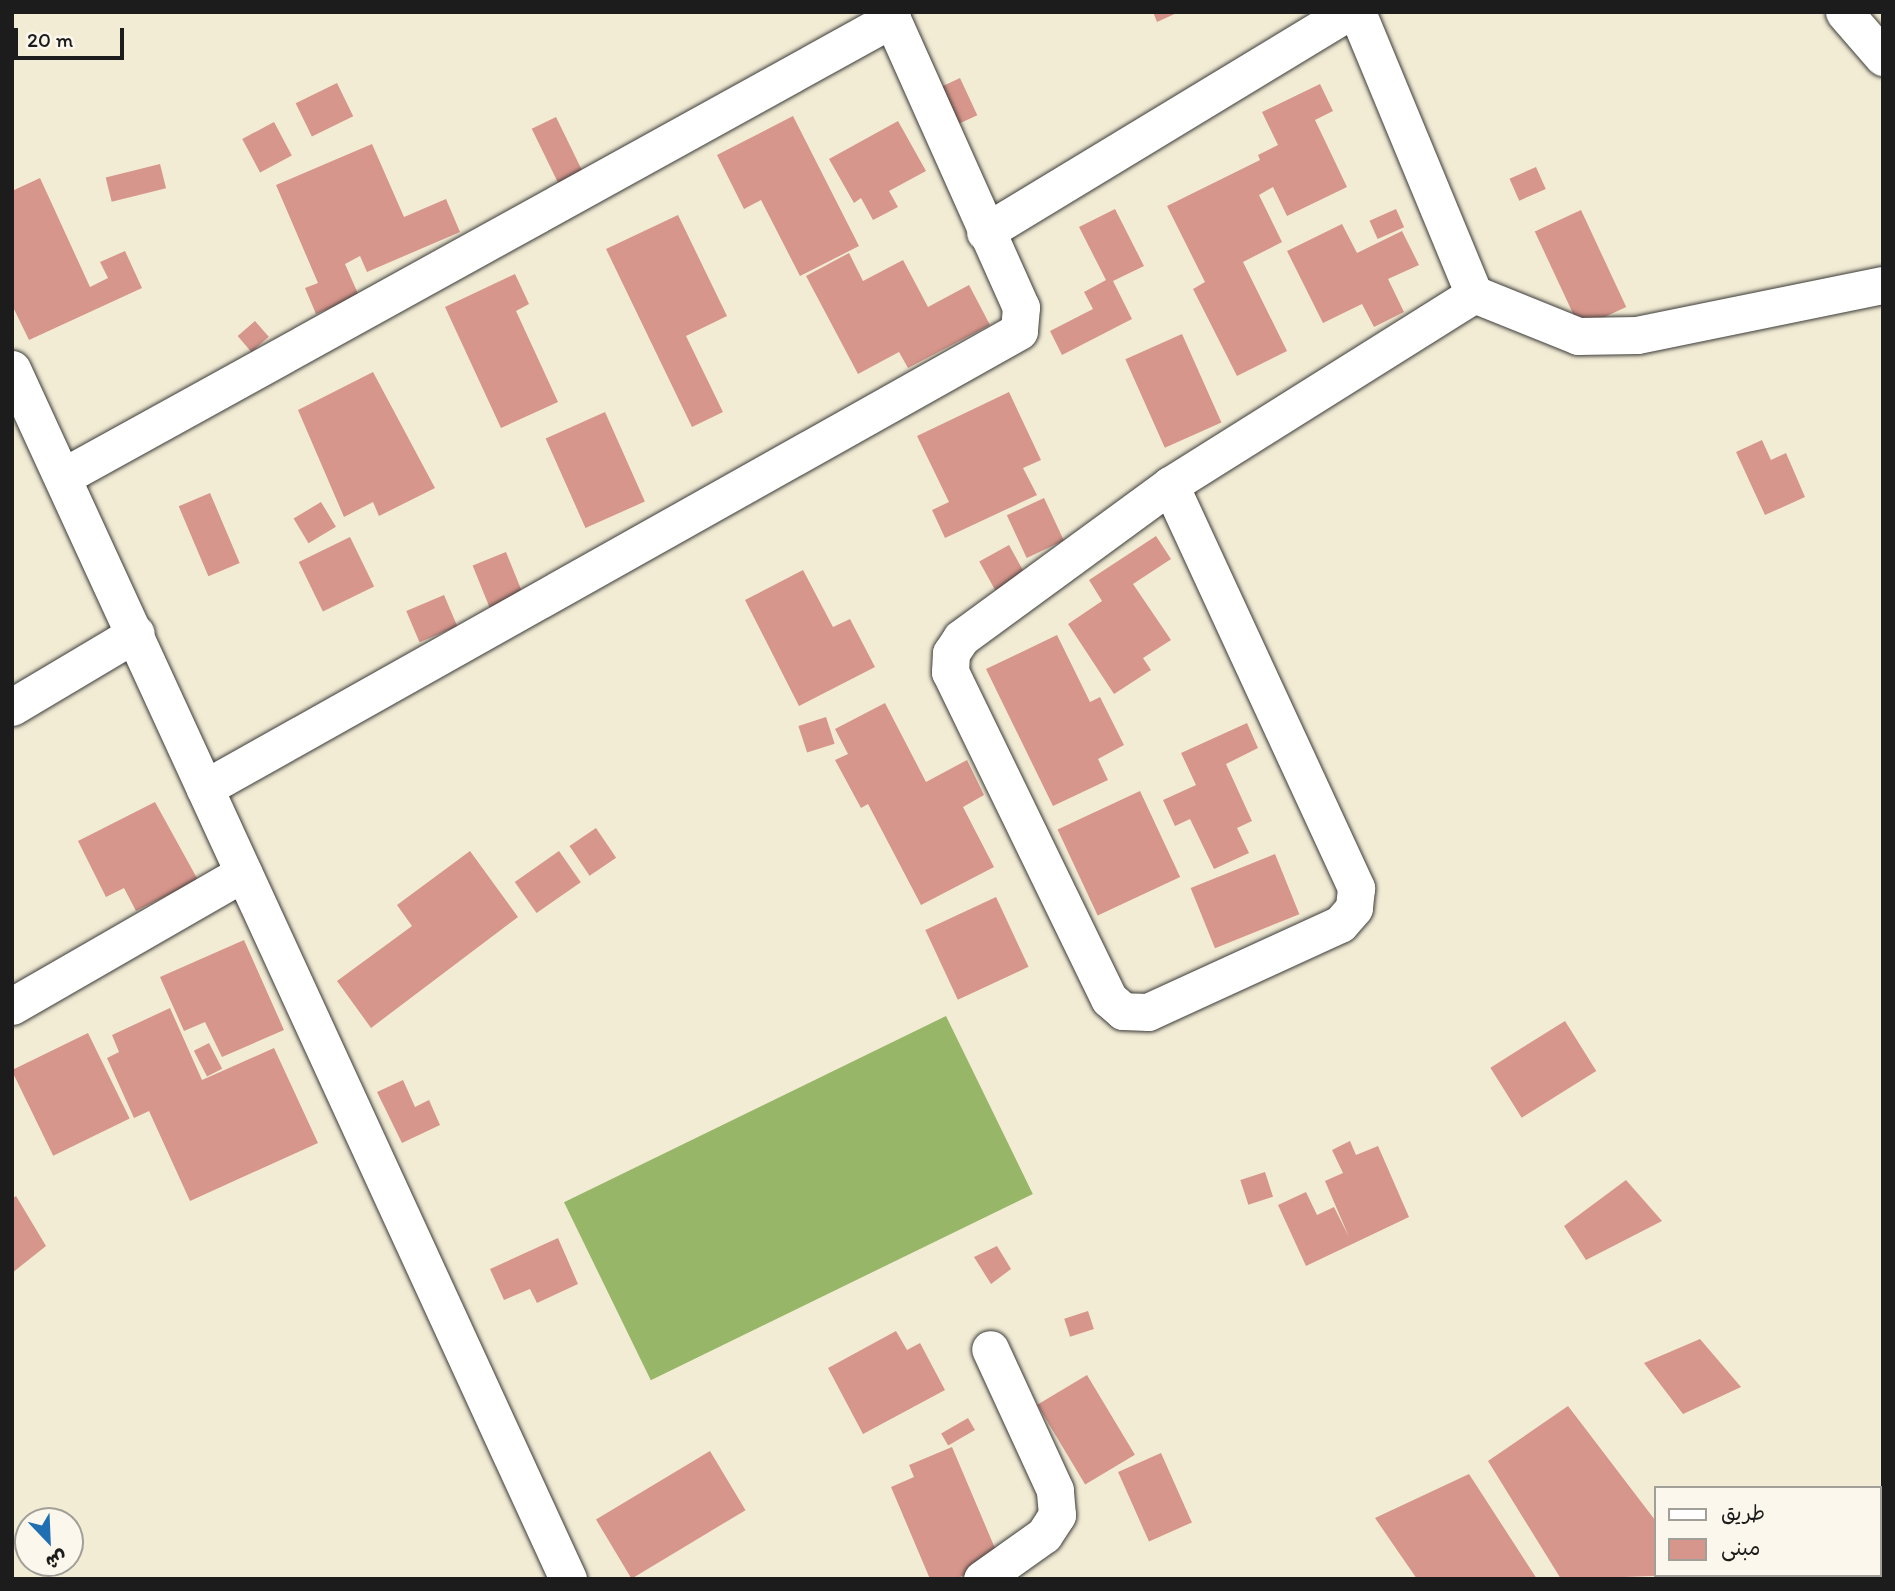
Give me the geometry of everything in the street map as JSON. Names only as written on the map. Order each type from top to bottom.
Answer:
[{"type":"street","points":[[985,232],[1348,12]]},
{"type":"street","points":[[1357,12],[1474,294],[1578,336],[1625,336],[1883,285]]},
{"type":"street","points":[[1844,12],[1883,57]]},
{"type":"street","points":[[64,476],[891,15],[985,232],[1021,307],[1019,331],[1001,344],[205,788]]},
{"type":"street","points":[[1170,485],[1356,888],[1354,908],[1340,924],[1148,1012],[1124,1011],[1109,999],[950,672],[951,653],[961,638],[1170,485],[1474,294]]},
{"type":"street","points":[[12,369],[136,633],[243,873],[378,1155],[568,1579]]},
{"type":"street","points":[[12,707],[136,633]]},
{"type":"street","points":[[12,1006],[243,873]]},
{"type":"street","points":[[982,1579],[1044,1535],[1057,1515],[1055,1490],[990,1349]]},
{"type":"green space","points":[[946,1016],[1033,1194],[651,1380],[564,1202]]},
{"type":"building","points":[[1153,12],[1179,12],[1157,22]]},
{"type":"building","points":[[960,78],[977,115],[953,127],[936,89]]},
{"type":"building","points":[[337,83],[353,116],[312,136],[296,103]]},
{"type":"building","points":[[1320,84],[1333,111],[1315,120],[1347,187],[1287,216],[1273,187],[1259,195],[1282,242],[1243,262],[1287,351],[1237,376],[1193,289],[1205,282],[1167,206],[1260,160],[1258,155],[1278,145],[1262,112]]},
{"type":"building","points":[[793,116],[859,246],[800,276],[761,200],[744,209],[717,155]]},
{"type":"building","points":[[556,117],[583,173],[559,185],[532,129]]},
{"type":"building","points":[[898,121],[926,171],[889,191],[898,207],[873,220],[861,198],[854,203],[829,159]]},
{"type":"building","points":[[274,122],[292,156],[260,172],[242,139]]},
{"type":"building","points":[[372,144],[404,217],[446,199],[460,232],[367,272],[360,256],[345,264],[359,296],[316,314],[305,288],[318,283],[276,185]]},
{"type":"building","points":[[160,164],[166,188],[112,202],[106,178]]},
{"type":"building","points":[[1536,167],[1546,189],[1519,201],[1510,179]]},
{"type":"building","points":[[40,178],[90,287],[108,278],[100,262],[125,251],[142,288],[29,340],[12,305],[12,191]]},
{"type":"building","points":[[1115,209],[1144,266],[1113,281],[1132,319],[1062,355],[1050,331],[1093,309],[1084,292],[1106,280],[1079,227]]},
{"type":"building","points":[[1396,209],[1404,227],[1378,239],[1370,221]]},
{"type":"building","points":[[1581,210],[1626,307],[1580,329],[1535,232]]},
{"type":"building","points":[[678,215],[727,316],[686,336],[723,412],[692,427],[606,249]]},
{"type":"building","points":[[1342,224],[1357,253],[1402,231],[1419,265],[1388,279],[1404,312],[1374,327],[1362,304],[1323,323],[1287,251]]},
{"type":"building","points":[[849,253],[863,281],[903,260],[928,307],[969,285],[990,325],[908,368],[899,352],[858,374],[806,276]]},
{"type":"building","points":[[515,274],[529,304],[516,311],[558,402],[501,428],[445,307]]},
{"type":"building","points":[[255,321],[269,337],[251,352],[238,336]]},
{"type":"building","points":[[1182,334],[1221,423],[1165,448],[1125,359]]},
{"type":"building","points":[[373,372],[435,488],[379,516],[373,502],[344,517],[298,410]]},
{"type":"building","points":[[1009,392],[1041,460],[1023,468],[1037,495],[945,538],[932,510],[949,502],[917,436]]},
{"type":"building","points":[[605,412],[645,502],[585,528],[546,438]]},
{"type":"building","points":[[1762,440],[1771,460],[1786,453],[1805,497],[1765,515],[1736,452]]},
{"type":"building","points":[[210,493],[240,563],[208,576],[179,506]]},
{"type":"building","points":[[1044,498],[1064,541],[1027,558],[1007,515]]},
{"type":"building","points":[[321,502],[336,527],[309,543],[294,518]]},
{"type":"building","points":[[1156,536],[1171,559],[1133,584],[1171,640],[1143,658],[1151,670],[1114,694],[1068,624],[1102,601],[1089,580]]},
{"type":"building","points":[[350,537],[374,586],[323,611],[299,562]]},
{"type":"building","points":[[1009,545],[1025,574],[995,590],[979,561]]},
{"type":"building","points":[[506,552],[523,594],[489,607],[473,565]]},
{"type":"building","points":[[803,570],[833,627],[850,619],[875,667],[799,706],[745,600]]},
{"type":"building","points":[[444,595],[457,626],[420,642],[406,611]]},
{"type":"building","points":[[1057,635],[1090,702],[1100,697],[1124,745],[1098,759],[1108,780],[1053,806],[986,669]]},
{"type":"building","points":[[885,703],[926,782],[967,760],[984,795],[963,807],[994,867],[921,905],[868,804],[861,808],[835,760],[848,754],[835,729]]},
{"type":"building","points":[[826,717],[835,744],[807,753],[798,726]]},
{"type":"building","points":[[1247,723],[1258,748],[1226,764],[1252,821],[1237,828],[1249,853],[1214,869],[1190,819],[1175,826],[1163,800],[1196,785],[1181,753]]},
{"type":"building","points":[[1140,791],[1180,877],[1098,916],[1058,829]]},
{"type":"building","points":[[155,802],[198,880],[136,911],[124,888],[106,897],[78,841]]},
{"type":"building","points":[[596,828],[616,858],[590,876],[569,846]]},
{"type":"building","points":[[470,851],[518,917],[371,1028],[337,981],[412,926],[397,905]]},
{"type":"building","points":[[559,851],[581,882],[537,913],[515,882]]},
{"type":"building","points":[[1275,854],[1299,914],[1215,948],[1191,888]]},
{"type":"building","points":[[996,897],[1029,967],[958,1000],[925,930]]},
{"type":"building","points":[[244,940],[284,1030],[222,1057],[205,1022],[184,1031],[160,977]]},
{"type":"building","points":[[170,1008],[202,1080],[274,1048],[318,1143],[190,1201],[149,1111],[134,1118],[107,1058],[119,1052],[112,1035]]},
{"type":"building","points":[[1565,1021],[1596,1071],[1522,1118],[1490,1068]]},
{"type":"building","points":[[88,1033],[130,1118],[53,1156],[12,1070]]},
{"type":"building","points":[[209,1043],[222,1069],[207,1077],[194,1051]]},
{"type":"building","points":[[403,1080],[415,1107],[429,1100],[440,1125],[402,1143],[377,1092]]},
{"type":"building","points":[[1350,1141],[1356,1155],[1378,1146],[1409,1217],[1306,1266],[1278,1205],[1306,1192],[1317,1215],[1334,1207],[1349,1237],[1325,1181],[1343,1173],[1332,1150]]},
{"type":"building","points":[[1265,1172],[1273,1197],[1248,1205],[1240,1180]]},
{"type":"building","points":[[1626,1180],[1662,1221],[1586,1260],[1564,1226]]},
{"type":"building","points":[[16,1196],[46,1246],[12,1273],[12,1199]]},
{"type":"building","points":[[558,1238],[578,1284],[537,1303],[530,1289],[504,1300],[490,1269]]},
{"type":"building","points":[[997,1246],[1011,1269],[991,1284],[974,1257]]},
{"type":"building","points":[[1088,1311],[1094,1329],[1070,1337],[1064,1319]]},
{"type":"building","points":[[896,1331],[907,1350],[920,1343],[945,1390],[863,1434],[828,1368]]},
{"type":"building","points":[[1700,1339],[1741,1387],[1683,1414],[1644,1363]]},
{"type":"building","points":[[1087,1375],[1135,1455],[1085,1485],[1037,1405]]},
{"type":"building","points":[[1568,1406],[1654,1519],[1654,1576],[1561,1579],[1488,1461]]},
{"type":"building","points":[[968,1418],[975,1430],[948,1446],[941,1434]]},
{"type":"building","points":[[952,1447],[1000,1560],[955,1579],[930,1579],[891,1487],[914,1477],[909,1465]]},
{"type":"building","points":[[710,1451],[746,1510],[632,1579],[596,1520]]},
{"type":"building","points":[[1161,1453],[1192,1522],[1149,1542],[1118,1472]]},
{"type":"building","points":[[1469,1474],[1537,1579],[1417,1579],[1375,1518]]}]
